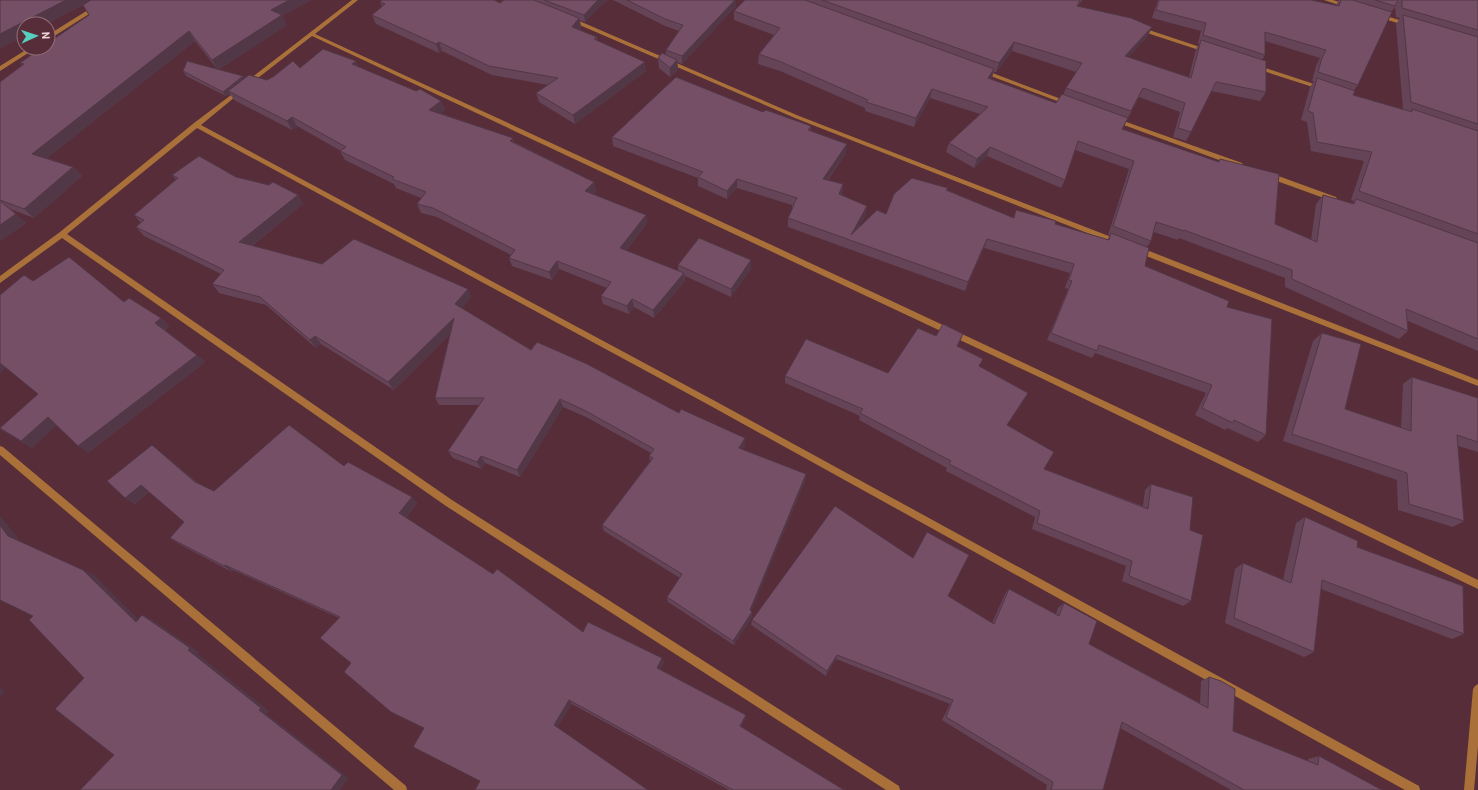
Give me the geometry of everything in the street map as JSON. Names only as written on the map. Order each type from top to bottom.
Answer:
[{"type":"street","points":[[56,33],[108,0]]},
{"type":"street","points":[[0,280],[62,234],[196,125],[355,0]]},
{"type":"street","points":[[1327,0],[1358,9]]},
{"type":"street","points":[[1373,14],[1410,25]]},
{"type":"street","points":[[561,16],[798,117],[1123,244]]},
{"type":"street","points":[[1134,26],[1216,54]]},
{"type":"street","points":[[311,34],[1264,480],[1478,585]]},
{"type":"street","points":[[0,69],[20,56]]},
{"type":"street","points":[[1246,63],[1328,90]]},
{"type":"street","points":[[971,68],[1075,105]]},
{"type":"street","points":[[1111,119],[1245,167]]},
{"type":"street","points":[[196,125],[712,403],[1415,790]]},
{"type":"street","points":[[1260,173],[1343,202]]},
{"type":"street","points":[[62,234],[448,502],[895,790]]},
{"type":"street","points":[[1130,247],[1478,383]]},
{"type":"street","points":[[0,450],[402,790]]},
{"type":"street","points":[[1469,790],[1478,689]]},
{"type":"building","points":[[0,0],[66,0],[35,16],[16,16],[16,26],[0,34]]},
{"type":"building","points":[[91,0],[289,0],[271,10],[282,15],[212,60],[189,31],[32,154],[73,167],[24,209],[0,200],[0,82],[24,64],[20,63],[30,56],[56,56],[56,38],[89,15],[83,5]]},
{"type":"building","points":[[382,0],[494,0],[500,3],[504,0],[534,0],[579,18],[572,27],[597,37],[594,39],[645,62],[573,115],[536,93],[558,78],[489,66],[439,42],[436,44],[372,15],[385,4],[380,2]]},
{"type":"building","points":[[544,0],[598,0],[584,15]]},
{"type":"building","points":[[627,0],[735,0],[682,56],[666,50],[683,25],[665,19]]},
{"type":"building","points":[[745,0],[805,0],[994,69],[988,78],[1056,103],[1062,94],[1128,118],[1122,129],[1219,162],[1220,159],[1279,174],[1275,224],[1317,242],[1323,195],[1354,204],[1356,199],[1478,243],[1478,339],[1406,309],[1408,331],[1292,279],[1292,270],[1184,230],[1156,222],[1151,241],[1113,226],[1134,161],[1078,141],[1065,180],[990,147],[977,159],[949,143],[988,107],[932,89],[916,118],[866,102],[868,100],[759,54],[780,28],[734,11]]},
{"type":"building","points":[[822,0],[1080,0],[1077,6],[1131,18],[1152,27],[1125,56],[1191,78],[1201,40],[1266,61],[1266,92],[1216,82],[1191,132],[1178,128],[1185,103],[1143,88],[1131,111],[1066,88],[1082,63],[1014,42],[999,63]]},
{"type":"building","points":[[1159,0],[1311,0],[1339,6],[1341,0],[1352,0],[1392,12],[1358,85],[1318,72],[1326,50],[1265,32],[1265,55],[1203,35],[1206,23],[1156,10]]},
{"type":"building","points":[[1375,0],[1398,0],[1395,6]]},
{"type":"building","points":[[1402,0],[1478,0],[1478,30],[1402,8]]},
{"type":"building","points":[[1403,15],[1478,37],[1478,124],[1411,102]]},
{"type":"building","points":[[323,49],[356,61],[352,64],[416,91],[420,89],[441,101],[429,110],[513,138],[510,141],[594,182],[585,191],[646,215],[620,248],[684,273],[653,310],[632,299],[627,306],[601,296],[611,282],[557,261],[549,272],[509,258],[515,250],[433,208],[417,204],[426,192],[392,179],[394,177],[340,151],[346,147],[292,117],[287,121],[228,91],[249,75],[267,80],[293,61],[300,68]]},
{"type":"building","points":[[662,53],[677,60],[670,68],[658,58]]},
{"type":"building","points":[[187,61],[243,76],[223,92],[183,71]]},
{"type":"building","points":[[676,77],[763,112],[766,110],[811,126],[808,130],[847,144],[823,179],[843,184],[839,194],[867,206],[851,235],[877,210],[886,214],[894,194],[912,178],[948,188],[946,190],[1014,218],[1016,210],[1056,221],[1055,224],[1109,240],[1111,233],[1149,248],[1145,266],[1229,301],[1227,307],[1272,319],[1266,435],[1234,420],[1233,423],[1202,408],[1212,385],[1099,345],[1097,351],[1051,333],[1072,281],[1069,280],[1074,264],[987,239],[968,282],[788,218],[797,198],[737,179],[727,191],[698,177],[703,172],[612,137]]},
{"type":"building","points":[[1317,78],[1355,91],[1353,95],[1412,112],[1412,109],[1478,131],[1478,234],[1359,191],[1372,152],[1317,142],[1313,113],[1308,111]]},
{"type":"building","points":[[199,156],[236,177],[269,185],[273,182],[298,195],[239,242],[322,264],[354,239],[468,289],[455,304],[531,350],[537,342],[587,364],[679,413],[681,409],[745,438],[739,448],[806,474],[750,610],[752,612],[733,641],[667,597],[682,574],[602,525],[653,458],[649,456],[654,449],[584,410],[560,399],[517,470],[481,456],[477,462],[448,451],[484,398],[435,398],[454,318],[388,382],[315,336],[310,340],[260,297],[212,284],[224,270],[136,227],[144,220],[134,215],[178,178],[172,175]]},
{"type":"building","points":[[0,201],[16,214],[0,225]]},
{"type":"building","points":[[699,238],[751,260],[731,289],[678,265]]},
{"type":"building","points":[[69,257],[124,302],[129,298],[161,318],[155,323],[197,355],[78,446],[48,417],[21,441],[0,428],[38,394],[0,363],[0,295],[24,275],[33,281]]},
{"type":"building","points":[[943,324],[963,334],[957,346],[983,359],[979,366],[1028,393],[1007,425],[1054,452],[1044,469],[1148,509],[1151,484],[1193,497],[1190,530],[1203,535],[1191,601],[1129,576],[1132,561],[1037,523],[1040,511],[949,464],[951,461],[860,413],[863,409],[785,376],[806,339],[888,373],[918,328],[936,336]]},
{"type":"building","points":[[1322,333],[1361,344],[1345,409],[1411,431],[1412,377],[1478,398],[1478,442],[1457,435],[1464,521],[1409,504],[1407,473],[1292,434]]},
{"type":"building","points":[[289,425],[344,466],[348,462],[412,497],[399,513],[493,574],[497,569],[583,632],[588,622],[662,658],[657,668],[746,715],[740,726],[844,790],[733,790],[569,700],[554,725],[648,790],[475,790],[480,781],[413,747],[424,728],[391,712],[344,672],[351,663],[320,638],[340,617],[225,565],[224,566],[170,538],[184,522],[141,485],[125,498],[107,481],[152,445],[195,482],[214,491]]},
{"type":"building","points":[[835,506],[913,558],[927,532],[969,555],[948,596],[994,624],[1009,589],[1059,616],[1064,603],[1097,621],[1089,644],[1208,708],[1209,677],[1221,681],[1235,689],[1233,731],[1318,765],[1319,756],[1382,790],[1244,790],[1122,722],[1103,790],[1051,790],[1053,782],[946,717],[953,700],[837,655],[827,671],[752,620]]},
{"type":"building","points":[[1305,517],[1358,541],[1357,547],[1463,586],[1464,634],[1322,580],[1314,652],[1234,618],[1243,563],[1291,583]]},
{"type":"building","points":[[0,525],[8,536],[83,570],[136,622],[142,615],[190,648],[188,650],[261,708],[259,710],[342,775],[331,790],[80,790],[114,755],[55,709],[84,678],[29,620],[33,616],[0,600]]}]
